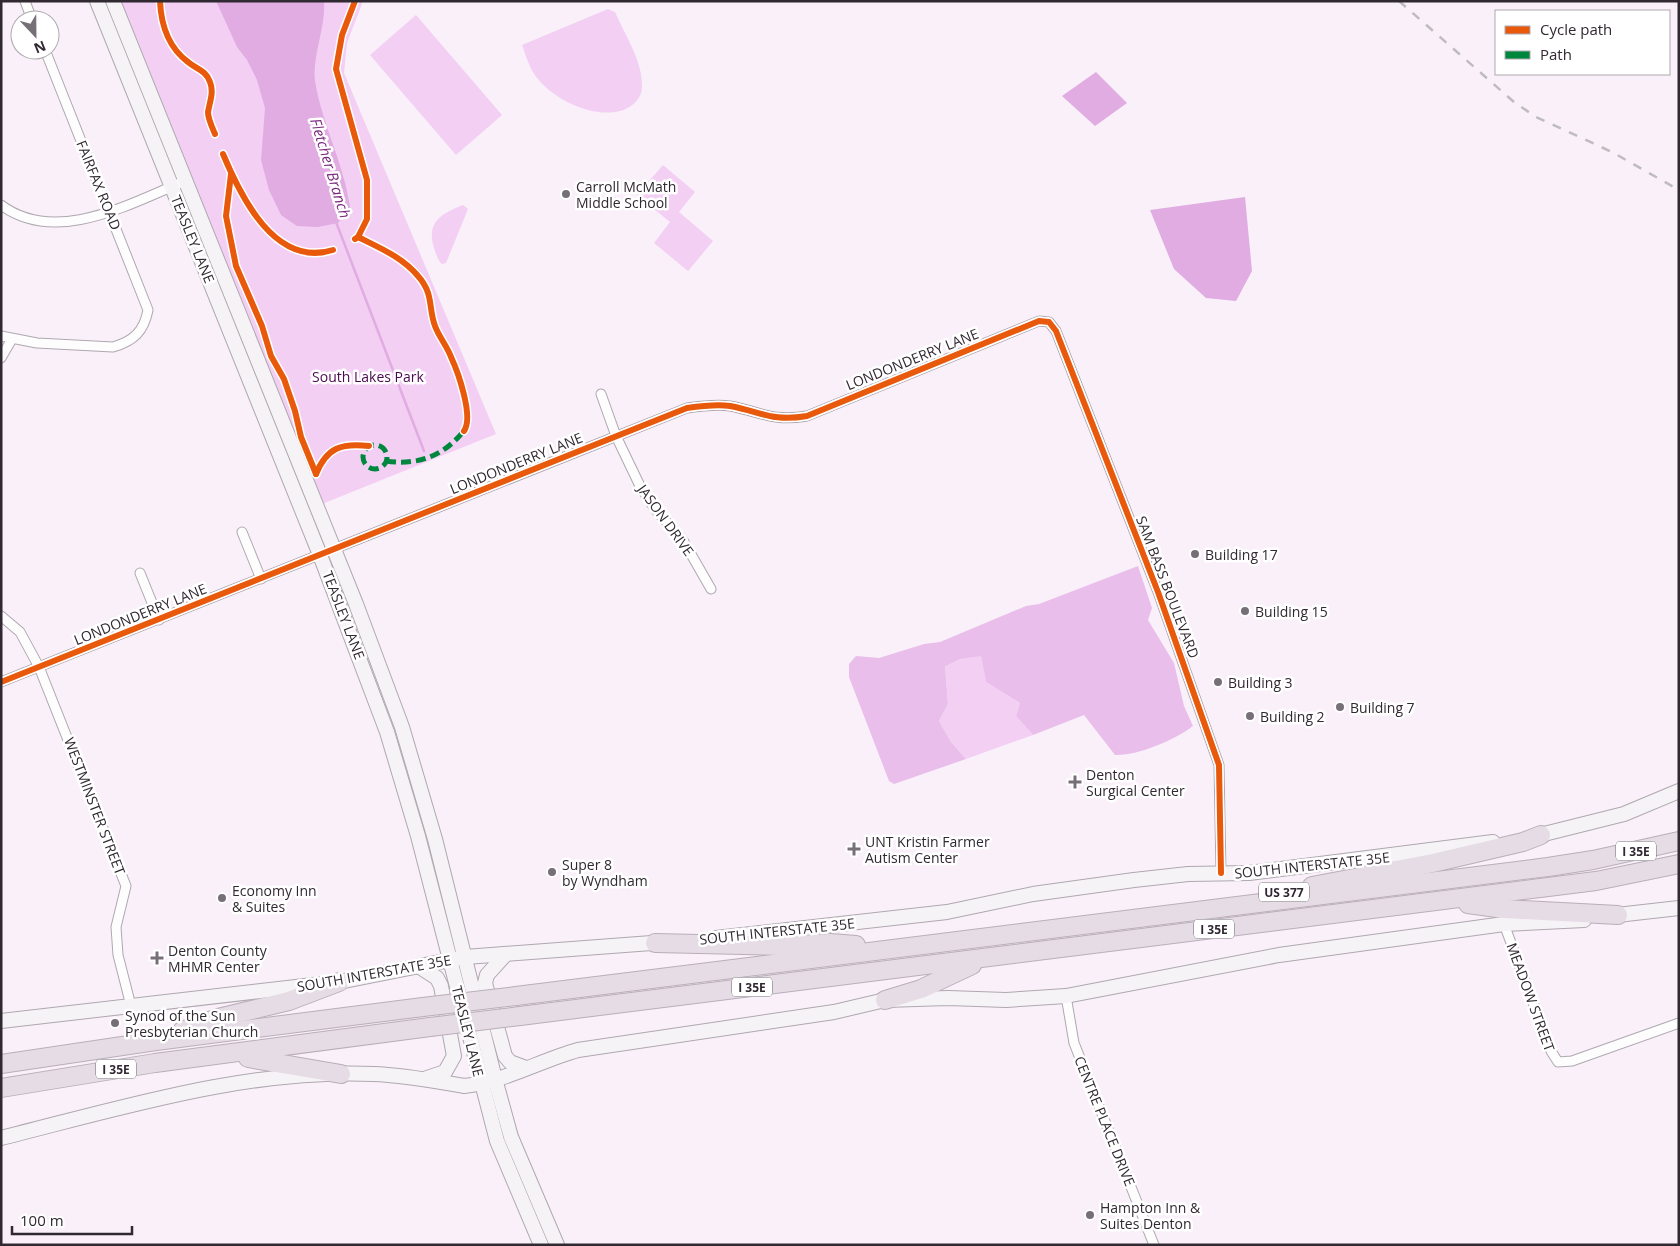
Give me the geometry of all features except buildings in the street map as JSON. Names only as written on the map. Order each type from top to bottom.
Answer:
[{"type":"highway","name":"US 377","points":[[1214,910],[1276,893],[1495,849],[1546,834]]},
{"type":"highway","name":"I 35E","points":[[1,1064],[156,1041],[886,948],[1214,910],[1575,863],[1679,841]]},
{"type":"highway","name":"I 35E","points":[[1,1088],[145,1064],[430,1027],[1596,881],[1679,864]]},
{"type":"highway","points":[[1445,901],[1504,909],[1618,915]]},
{"type":"highway","points":[[655,943],[782,946],[830,943],[886,948]]},
{"type":"highway","points":[[884,1000],[921,989],[983,959]]},
{"type":"highway","points":[[156,1041],[218,1018],[289,1001],[339,982]]},
{"type":"highway","points":[[231,1054],[341,1074]]},
{"type":"main road","name":"TEASLEY LANE","points":[[97,1],[320,555],[387,732],[418,836],[481,1083],[502,1155],[557,1245]]},
{"type":"main road","name":"TEASLEY LANE","points":[[113,1],[334,549],[402,727],[435,839],[495,1079],[541,1245]]},
{"type":"main road","points":[[387,732],[402,727]]},
{"type":"main road","name":"SOUTH INTERSTATE 35E","points":[[1,1021],[339,982],[465,957],[655,943],[915,916],[973,908],[1033,894],[1134,880],[1259,872],[1546,834],[1624,814],[1679,791]]},
{"type":"main road","points":[[1,1138],[184,1094],[278,1078],[375,1074],[464,1086],[513,1075],[556,1056],[583,1049],[834,1012],[884,1000],[948,998],[1006,1000],[1066,996],[1280,956],[1504,924],[1575,921],[1679,908]]},
{"type":"main road","points":[[506,954],[487,975],[485,983],[505,1056],[510,1062],[526,1068]]},
{"type":"main road","points":[[420,967],[437,978],[442,986],[454,1056],[445,1072],[435,1077],[421,1079]]},
{"type":"street","name":"FAIRFAX ROAD","points":[[12,339],[37,343],[113,347],[137,336],[146,320],[148,310],[111,212],[49,60]]},
{"type":"street","points":[[1,204],[40,222],[72,221],[111,212],[186,181]]},
{"type":"street","name":"LONDONDERRY LANE","points":[[1,682],[687,408],[707,405],[729,406],[787,420],[807,416],[1039,321],[1045,322]]},
{"type":"street","name":"SAM BASS BOULEVARD","points":[[1045,322],[1049,322],[1056,331],[1108,463],[1158,592],[1219,765],[1221,873]]},
{"type":"street","points":[[1,336],[12,339],[1,358]]},
{"type":"street","name":"JASON DRIVE","points":[[601,394],[616,436],[640,486],[655,509],[684,542],[711,589]]},
{"type":"street","points":[[242,532],[261,579]]},
{"type":"street","points":[[140,574],[159,620]]},
{"type":"street","name":"WESTMINSTER STREET","points":[[1,616],[20,632],[39,667],[126,886],[116,927],[118,955],[131,1006]]},
{"type":"street","name":"MEADOW STREET","points":[[1504,924],[1551,1051],[1558,1062],[1572,1061],[1679,1023]]},
{"type":"street","name":"CENTRE PLACE DRIVE","points":[[1066,996],[1074,1043],[1154,1245]]},
{"type":"green space","name":"South Lakes Park","points":[[112,1],[363,1],[347,43],[344,73],[496,434],[317,506]]},
{"type":"green space","points":[[608,9],[615,12],[637,58],[642,78],[642,87],[639,98],[631,106],[620,111],[608,113],[581,108],[546,88],[528,63],[522,45]]},
{"type":"green space","points":[[416,15],[502,115],[456,155],[370,55]]},
{"type":"green space","points":[[663,165],[695,192],[679,212],[713,241],[688,271],[654,243],[670,222],[637,195]]},
{"type":"green space","points":[[463,205],[468,209],[446,263],[442,264],[432,241],[433,227],[441,216]]},
{"type":"green space","points":[[981,655],[986,682],[1020,703],[1016,716],[1033,735],[966,759],[951,742],[939,721],[948,704],[945,665],[960,659]]},
{"type":"shaded area","points":[[1138,566],[1152,608],[1148,620],[1174,663],[1184,706],[1193,726],[1176,737],[1156,746],[1124,755],[1115,755],[1084,715],[1033,735],[1016,716],[1020,703],[986,682],[981,656],[960,659],[945,666],[948,704],[939,721],[951,742],[966,759],[894,784],[889,781],[849,677],[849,664],[856,656],[879,658],[924,644],[940,642],[1026,606],[1039,604]]},
{"type":"water","points":[[216,1],[324,1],[323,21],[315,61],[315,81],[318,97],[343,175],[350,207],[338,223],[318,227],[297,226],[281,215],[269,190],[261,160],[265,108],[257,80],[247,60],[237,47]]},
{"type":"water","points":[[1096,72],[1127,103],[1095,126],[1062,96]]},
{"type":"water","points":[[1245,197],[1252,271],[1236,301],[1206,298],[1174,269],[1150,210]]},
{"type":"waterway","name":"Fletcher Branch","points":[[336,222],[424,451]]},
{"type":"railway","points":[[1399,1],[1514,102],[1536,117],[1612,152],[1679,190]]},
{"type":"marked path","points":[[386,461],[410,462],[441,452],[466,428]]},
{"type":"marked path","points":[[375,445],[384,448],[387,457],[384,466],[375,469],[366,466],[363,457],[366,448],[375,445]]},
{"type":"cycle path","points":[[160,1],[164,27],[175,50],[206,75],[210,82],[212,93],[208,115],[215,134]]},
{"type":"cycle path","points":[[355,1],[342,35],[336,69],[367,180],[367,219],[358,237]]},
{"type":"cycle path","points":[[223,154],[250,208],[277,239],[294,249],[312,253],[333,250]]},
{"type":"cycle path","points":[[231,174],[226,216],[236,266],[262,326],[271,356],[284,379],[295,411],[301,437],[316,474]]},
{"type":"cycle path","points":[[355,239],[358,237],[398,258],[412,269],[423,283],[429,295],[435,326],[449,353],[461,383],[467,416],[467,424],[464,431]]},
{"type":"cycle path","points":[[1,682],[687,408],[725,405],[767,416],[785,418],[807,416],[1039,321],[1049,322],[1056,331],[1158,592],[1219,765],[1221,873]]},
{"type":"cycle path","points":[[316,474],[330,452],[343,446],[369,446]]},
{"type":"place","name":"Carroll McMath Middle School","points":[[566,194]]},
{"type":"place","name":"Building 17","points":[[1195,554]]},
{"type":"place","name":"Building 15","points":[[1245,611]]},
{"type":"place","name":"Building 3","points":[[1218,682]]},
{"type":"place","name":"Building 7","points":[[1340,707]]},
{"type":"place","name":"Building 2","points":[[1250,716]]},
{"type":"place","name":"Denton Surgical Center","points":[[1075,782]]},
{"type":"place","name":"UNT Kristin Farmer Autism Center","points":[[854,849]]},
{"type":"place","name":"Super 8 by Wyndham","points":[[552,872]]},
{"type":"place","name":"Economy Inn & Suites","points":[[222,898]]},
{"type":"place","name":"Denton County MHMR Center","points":[[157,958]]},
{"type":"place","name":"Synod of the Sun Presbyterian Church","points":[[115,1023]]},
{"type":"place","name":"Hampton Inn & Suites Denton","points":[[1090,1215]]}]
